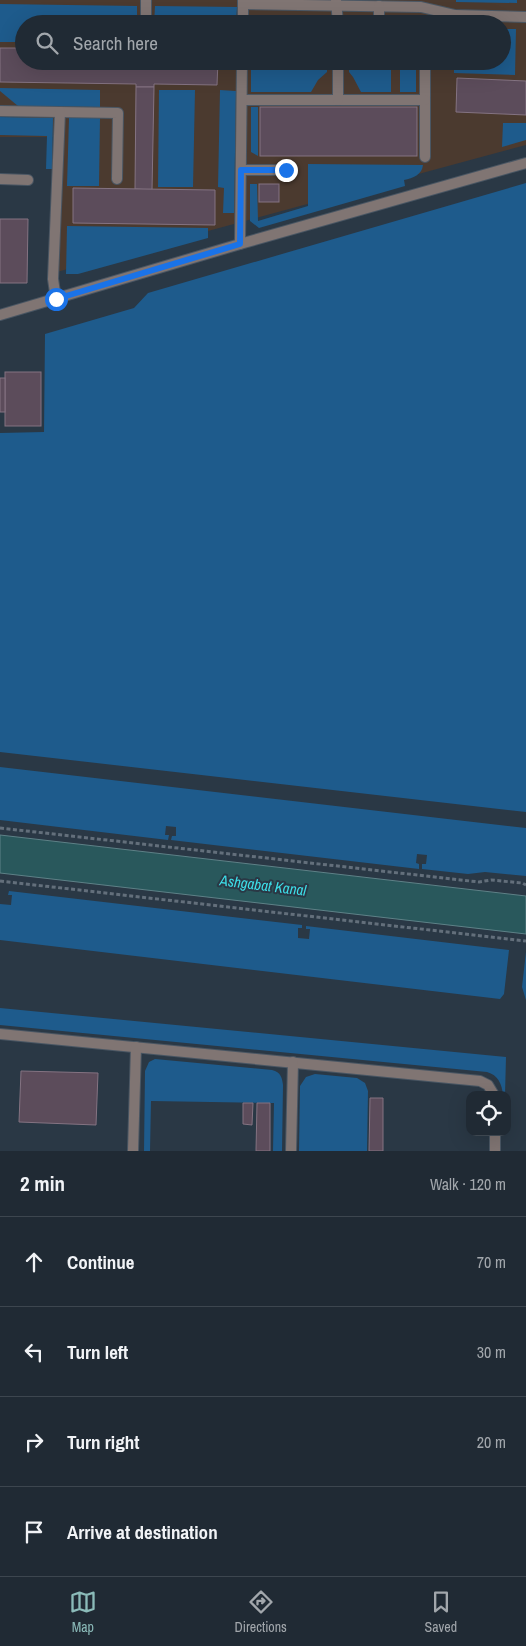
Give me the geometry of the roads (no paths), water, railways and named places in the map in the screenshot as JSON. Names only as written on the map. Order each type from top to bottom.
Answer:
[{"type":"street","points":[[146,0],[146,15]]},
{"type":"street","points":[[243,15],[243,2],[336,3],[421,7],[455,15]]},
{"type":"street","points":[[379,6],[379,15]]},
{"type":"street","points":[[511,17],[526,17]]},
{"type":"street","points":[[240,244],[242,70]]},
{"type":"street","points":[[338,70],[338,100]]},
{"type":"street","points":[[425,70],[425,157]]},
{"type":"street","points":[[242,100],[425,100]]},
{"type":"street","points":[[0,111],[118,113],[117,179]]},
{"type":"street","points":[[56,299],[53,279],[60,112]]},
{"type":"street","points":[[0,316],[240,244],[526,163]]},
{"type":"street","points":[[241,170],[286,170]]},
{"type":"street","points":[[0,179],[28,180]]},
{"type":"street","points":[[0,1034],[480,1081],[492,1088],[493,1091]]},
{"type":"street","points":[[133,1151],[136,1047]]},
{"type":"street","points":[[290,1151],[293,1062]]},
{"type":"street","points":[[494,1151],[495,1136]]},
{"type":"water","name":"Ashgabat Kanal","points":[[0,835],[526,896],[526,934],[0,873]]}]
